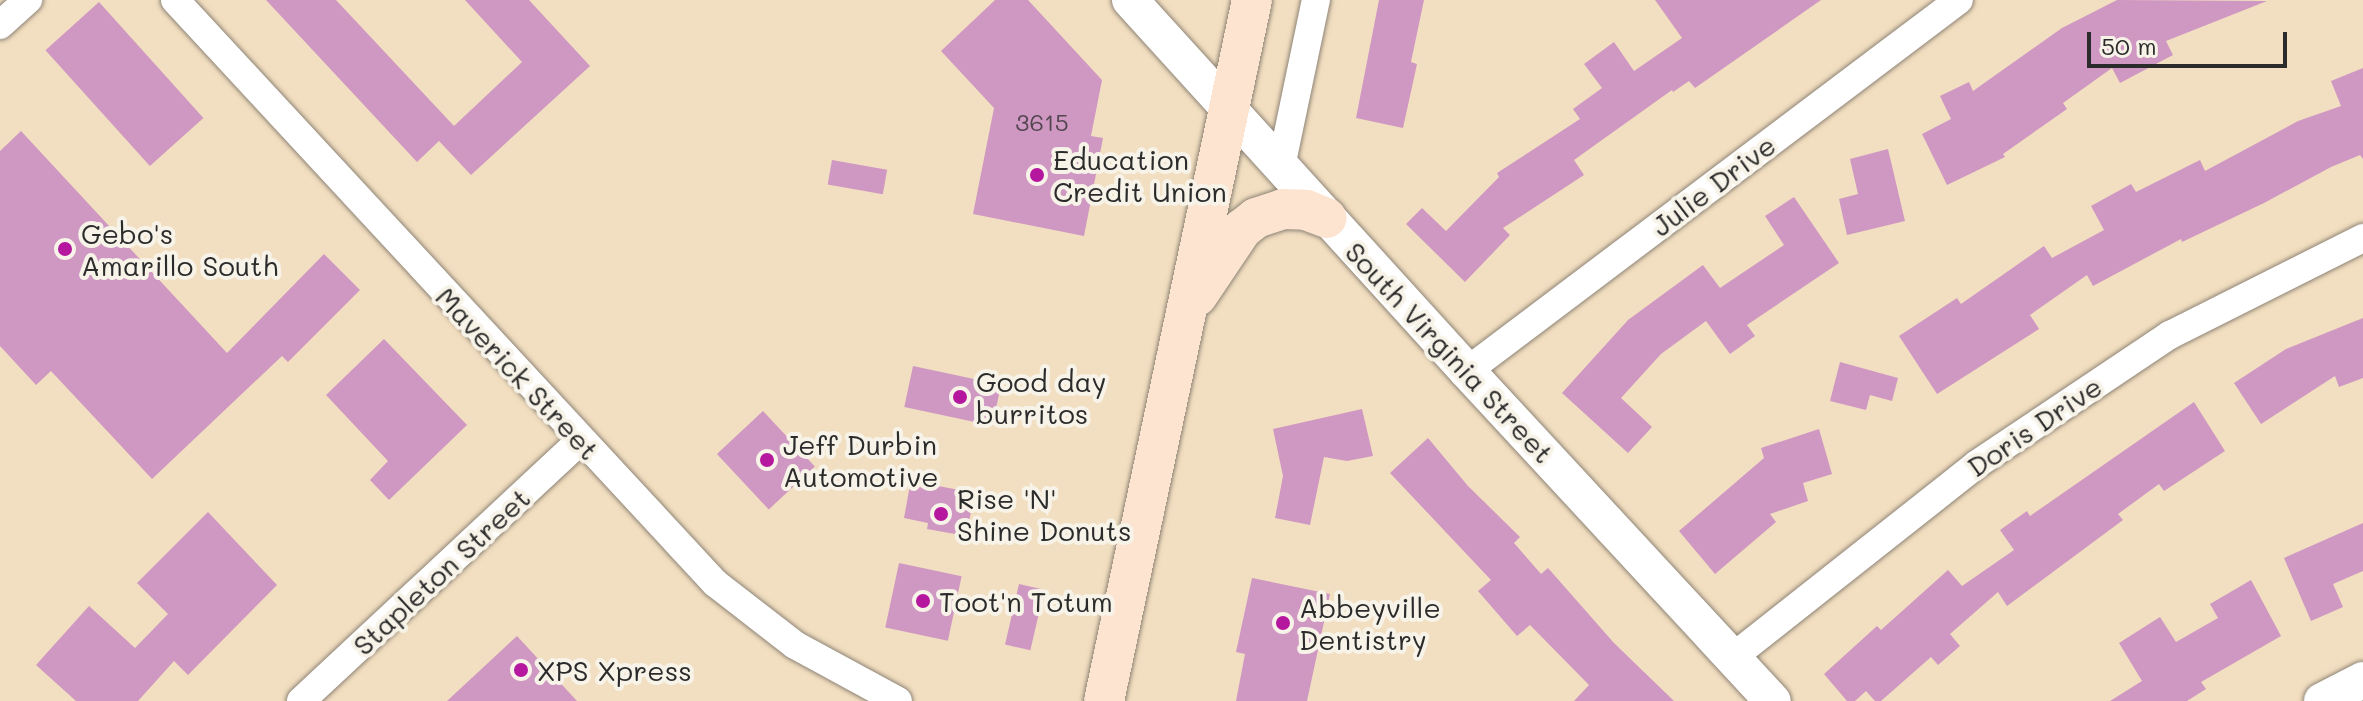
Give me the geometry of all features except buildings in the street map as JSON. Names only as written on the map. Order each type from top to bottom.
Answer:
[{"type":"main road","points":[[1104,701],[1252,0]]},
{"type":"main road","points":[[1186,313],[1242,229],[1256,218],[1283,209],[1306,210],[1327,218]]},
{"type":"street","points":[[0,25],[28,0]]},
{"type":"street","name":"Maverick Street","points":[[175,0],[580,441],[715,583],[758,619],[831,668],[898,701]]},
{"type":"street","name":"South Virginia Street","points":[[1130,0],[1230,105],[1327,218],[1773,701]]},
{"type":"street","name":"Julie Drive","points":[[1467,371],[1959,0]]},
{"type":"street","points":[[1281,167],[1312,1]]},
{"type":"street","name":"Doris Drive","points":[[1733,657],[1989,455],[2170,335],[2363,238]]},
{"type":"street","name":"Stapleton Street","points":[[301,701],[580,441]]},
{"type":"street","points":[[2322,701],[2363,680]]},
{"type":"place","name":"Education Credit Union","points":[[1037,175]]},
{"type":"place","name":"Gebo's Amarillo South","points":[[65,249]]},
{"type":"place","name":"Good day burritos","points":[[960,397]]},
{"type":"place","name":"Jeff Durbin Automotive","points":[[767,460]]},
{"type":"place","name":"Rise 'N' Shine Donuts","points":[[941,514]]},
{"type":"place","name":"Toot'n Totum","points":[[923,601]]},
{"type":"place","name":"Abbeyville Dentistry","points":[[1283,623]]},
{"type":"place","name":"XPS Xpress","points":[[521,670]]}]
